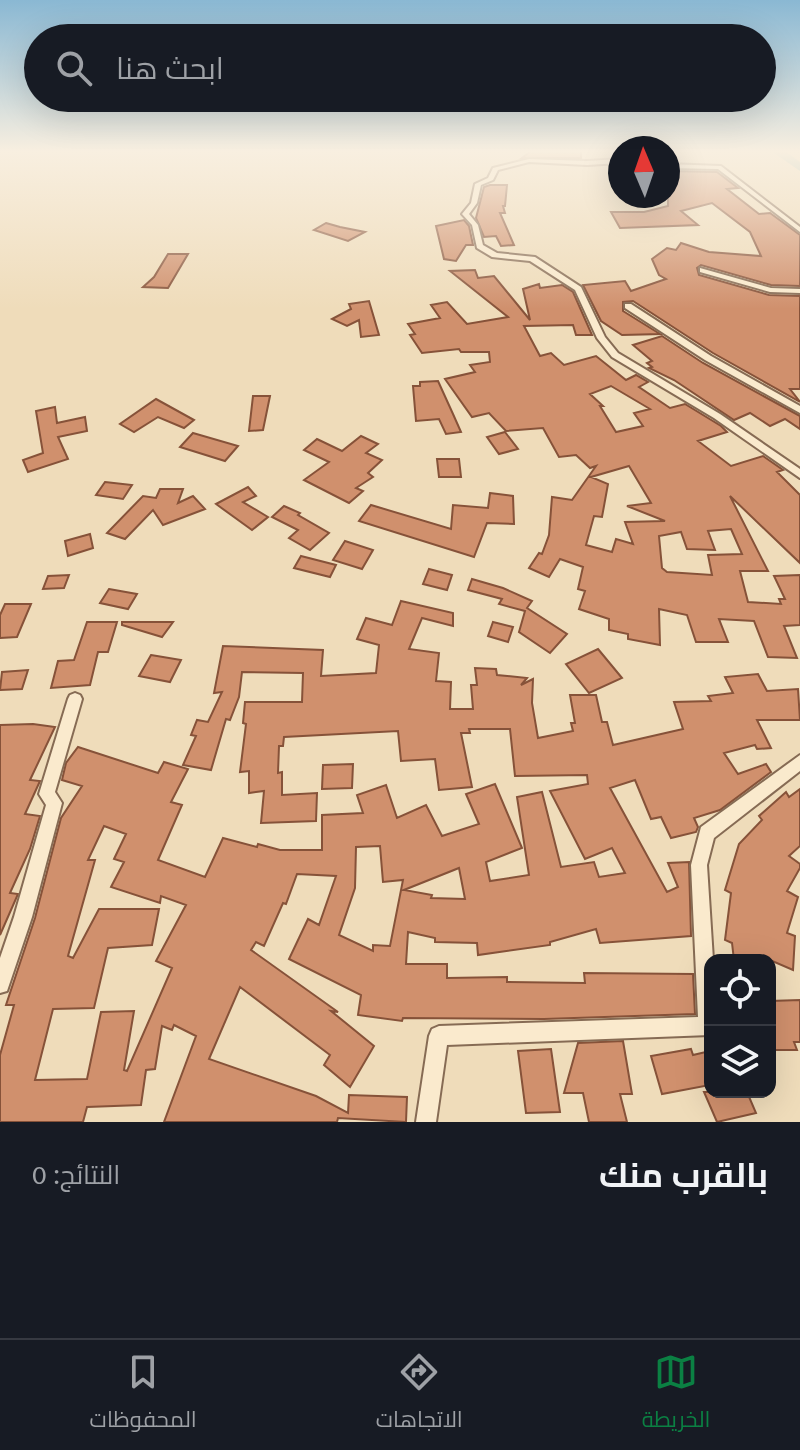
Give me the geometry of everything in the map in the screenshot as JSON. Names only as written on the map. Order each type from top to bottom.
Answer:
[{"type":"street","points":[[474,203],[465,214],[475,225],[480,246],[495,255],[532,259],[578,289],[601,338],[615,355],[717,416],[800,474]]},
{"type":"street","points":[[766,203],[800,230]]},
{"type":"street","points":[[703,270],[770,290],[800,291]]},
{"type":"street","points":[[628,306],[708,358],[800,410]]},
{"type":"street","points":[[0,984],[23,917],[54,803],[47,794],[75,699]]},
{"type":"street","points":[[426,1122],[439,1036],[708,1026],[699,865],[707,833],[800,762]]},
{"type":"building","points":[[480,203],[505,203],[505,213],[500,213],[514,245],[501,246],[496,236],[484,237],[476,218]]},
{"type":"building","points":[[680,203],[711,203],[681,211],[698,225],[620,228],[611,212],[680,208]]},
{"type":"building","points":[[712,203],[745,203],[759,214],[770,213],[800,235],[800,286],[771,285],[701,265],[697,268],[699,275],[769,295],[800,296],[800,389],[790,389],[800,402],[713,353],[633,301],[623,302],[623,311],[660,334],[622,335],[601,321],[583,285],[625,281],[631,291],[666,279],[659,275],[652,259],[667,248],[676,250],[681,243],[709,252],[761,256],[750,232]]},
{"type":"building","points":[[464,220],[469,226],[473,245],[466,245],[456,261],[444,259],[436,226]]},
{"type":"building","points":[[326,223],[365,232],[348,241],[314,230]]},
{"type":"building","points":[[168,254],[188,254],[168,288],[143,287],[154,277]]},
{"type":"building","points":[[475,270],[478,278],[494,276],[530,320],[523,289],[539,284],[540,288],[562,285],[573,292],[592,335],[576,335],[573,325],[524,326],[540,356],[551,353],[564,365],[596,356],[626,380],[636,375],[648,382],[639,387],[670,408],[685,404],[721,426],[727,432],[698,441],[731,466],[763,456],[783,470],[777,472],[800,495],[800,563],[730,496],[768,571],[740,571],[748,602],[781,604],[779,599],[785,599],[774,576],[800,575],[800,625],[784,626],[797,658],[768,657],[754,621],[719,619],[728,642],[696,642],[687,615],[659,609],[660,645],[628,639],[628,634],[609,630],[609,619],[579,609],[585,591],[578,589],[583,567],[560,559],[549,577],[529,568],[539,553],[542,554],[549,535],[552,497],[572,500],[596,466],[590,468],[576,455],[559,457],[543,428],[506,431],[489,413],[472,417],[445,379],[475,372],[470,365],[490,362],[489,352],[461,352],[459,349],[422,353],[410,335],[415,334],[408,324],[440,318],[431,305],[447,302],[467,324],[508,317],[450,271]],"holes":[[[611,386],[650,409],[634,413],[643,426],[616,432],[600,406],[603,406],[590,394]],[[629,466],[651,503],[627,506],[665,521],[625,522],[633,544],[616,539],[612,552],[586,545],[594,516],[602,517],[608,484],[591,477]],[[731,529],[742,554],[708,555],[712,575],[667,572],[662,568],[659,536],[681,532],[687,549],[715,550],[708,531]]]},
{"type":"building","points":[[369,301],[379,335],[361,337],[359,320],[347,326],[332,319],[351,309],[349,304]]},
{"type":"building","points":[[662,336],[703,363],[800,416],[800,429],[785,419],[770,426],[750,413],[734,420],[674,380],[649,368],[652,367],[647,363],[652,361],[633,345]]},
{"type":"building","points":[[438,381],[461,432],[446,434],[439,419],[416,421],[413,386],[420,386],[420,382]]},
{"type":"building","points":[[253,396],[270,396],[263,430],[249,431]]},
{"type":"building","points":[[156,399],[194,420],[184,428],[158,417],[134,432],[120,424]]},
{"type":"building","points":[[55,407],[57,423],[85,417],[87,431],[58,437],[68,459],[28,472],[23,460],[43,453],[36,411]]},
{"type":"building","points":[[505,432],[518,449],[499,454],[487,437]]},
{"type":"building","points":[[193,433],[238,446],[225,461],[180,447]]},
{"type":"building","points":[[361,436],[378,444],[366,453],[382,460],[368,473],[373,477],[356,488],[363,491],[349,503],[304,480],[329,462],[304,450],[317,439],[342,451]]},
{"type":"building","points":[[437,459],[459,459],[461,477],[439,477]]},
{"type":"building","points":[[105,482],[132,485],[123,499],[96,495]]},
{"type":"building","points":[[248,487],[256,496],[243,502],[268,517],[252,530],[216,504]]},
{"type":"building","points":[[160,489],[183,489],[178,503],[193,496],[205,509],[163,525],[153,510],[125,539],[107,533],[143,496],[156,498]]},
{"type":"building","points":[[490,493],[513,496],[514,524],[487,523],[474,557],[359,521],[371,505],[451,529],[453,505],[488,508]]},
{"type":"building","points":[[284,506],[329,533],[310,550],[289,538],[298,530],[272,517]]},
{"type":"building","points":[[90,534],[93,548],[68,556],[65,541]]},
{"type":"building","points":[[345,541],[373,550],[362,569],[333,560]]},
{"type":"building","points":[[301,556],[336,565],[330,577],[294,568]]},
{"type":"building","points":[[429,569],[452,575],[447,590],[423,584]]},
{"type":"building","points":[[69,575],[64,588],[43,589],[48,576]]},
{"type":"building","points":[[472,579],[532,601],[527,608],[567,634],[550,653],[519,632],[525,611],[499,604],[502,599],[468,590]]},
{"type":"building","points":[[109,589],[137,594],[128,609],[100,603]]},
{"type":"building","points":[[401,601],[453,613],[453,626],[422,618],[409,649],[439,653],[436,681],[451,682],[450,709],[473,709],[471,685],[477,685],[475,668],[496,669],[497,675],[527,678],[521,685],[533,679],[532,703],[538,738],[573,731],[571,723],[575,723],[570,695],[596,695],[602,722],[607,722],[613,745],[683,729],[674,702],[711,701],[708,696],[733,693],[725,677],[758,674],[767,691],[798,689],[800,720],[757,720],[771,748],[757,749],[755,745],[724,753],[738,774],[766,764],[771,772],[720,810],[694,818],[698,827],[696,832],[671,838],[661,817],[651,819],[635,780],[610,788],[667,892],[678,887],[668,863],[689,862],[691,936],[600,943],[596,929],[550,942],[550,945],[478,955],[477,943],[435,942],[435,938],[408,932],[406,964],[447,964],[447,978],[507,977],[507,982],[585,983],[584,973],[693,974],[695,1014],[544,1019],[403,1018],[402,1021],[358,1015],[361,995],[289,959],[308,919],[319,925],[336,876],[297,874],[286,904],[283,903],[264,946],[256,942],[251,950],[338,1012],[331,1011],[374,1046],[350,1087],[324,1065],[330,1055],[240,987],[209,1059],[316,1096],[348,1113],[349,1095],[407,1097],[406,1122],[338,1118],[337,1122],[164,1122],[196,1036],[174,1025],[172,1030],[162,1026],[155,1069],[146,1070],[141,1105],[87,1107],[83,1122],[0,1122],[0,1055],[14,1005],[6,1005],[35,918],[61,818],[82,786],[62,780],[66,763],[78,747],[158,773],[164,762],[188,769],[171,802],[182,805],[158,860],[205,877],[223,838],[280,850],[322,850],[322,815],[363,813],[357,795],[386,785],[397,818],[426,805],[442,836],[479,824],[466,794],[495,784],[522,848],[486,862],[490,881],[529,875],[517,797],[542,792],[561,867],[594,862],[599,877],[625,873],[612,848],[585,859],[550,791],[588,784],[587,775],[515,776],[510,729],[469,729],[470,733],[461,733],[472,787],[439,790],[435,759],[401,761],[398,731],[284,737],[283,746],[279,746],[278,773],[282,772],[282,795],[317,793],[316,821],[261,823],[264,791],[249,793],[249,771],[240,772],[246,724],[243,723],[245,702],[302,702],[303,673],[242,672],[239,697],[230,720],[226,719],[211,770],[183,765],[196,736],[191,735],[197,720],[208,722],[222,692],[214,693],[223,646],[323,650],[321,676],[376,673],[379,645],[357,639],[366,618],[392,625]],"holes":[[[104,826],[126,834],[114,859],[124,862],[111,887],[160,903],[161,896],[186,905],[156,961],[172,968],[127,1071],[124,1070],[134,1011],[101,1012],[87,1079],[35,1080],[53,1009],[94,1008],[108,948],[152,945],[159,909],[99,909],[73,958],[68,956],[95,860],[88,860]],[[380,846],[383,882],[403,880],[390,946],[373,945],[373,951],[339,935],[355,888],[356,847]],[[459,868],[465,899],[431,898],[432,895],[404,890]]]},
{"type":"building","points":[[5,604],[31,604],[17,637],[0,638],[0,615]]},
{"type":"building","points":[[87,622],[117,622],[108,652],[98,652],[90,685],[51,688],[58,661],[74,660]]},
{"type":"building","points":[[122,622],[173,622],[162,637],[122,625]]},
{"type":"building","points":[[493,622],[513,627],[508,642],[488,636]]},
{"type":"building","points":[[598,649],[622,678],[589,693],[566,664]]},
{"type":"building","points":[[151,655],[181,660],[170,682],[139,676]]},
{"type":"building","points":[[28,670],[22,689],[0,690],[2,672]]},
{"type":"building","points":[[0,725],[55,727],[30,780],[40,781],[25,814],[40,816],[30,849],[10,893],[18,894],[0,935]]},
{"type":"building","points":[[353,764],[352,788],[322,789],[323,765]]},
{"type":"building","points":[[800,789],[800,846],[789,856],[800,864],[800,868],[787,891],[798,897],[787,933],[795,936],[793,970],[776,963],[776,954],[733,954],[732,943],[725,940],[731,893],[725,890],[739,844],[762,820],[759,816],[786,792],[789,797]]},
{"type":"building","points":[[800,1000],[800,1042],[794,1042],[797,1050],[776,1050],[776,1001]]},
{"type":"building","points":[[623,1041],[632,1094],[620,1094],[627,1122],[589,1122],[583,1093],[564,1093],[578,1043]]},
{"type":"building","points":[[551,1049],[560,1112],[526,1113],[518,1051]]},
{"type":"building","points":[[691,1049],[693,1055],[704,1052],[704,1086],[662,1094],[651,1056]]},
{"type":"building","points":[[707,1098],[750,1098],[756,1113],[717,1122]]}]
